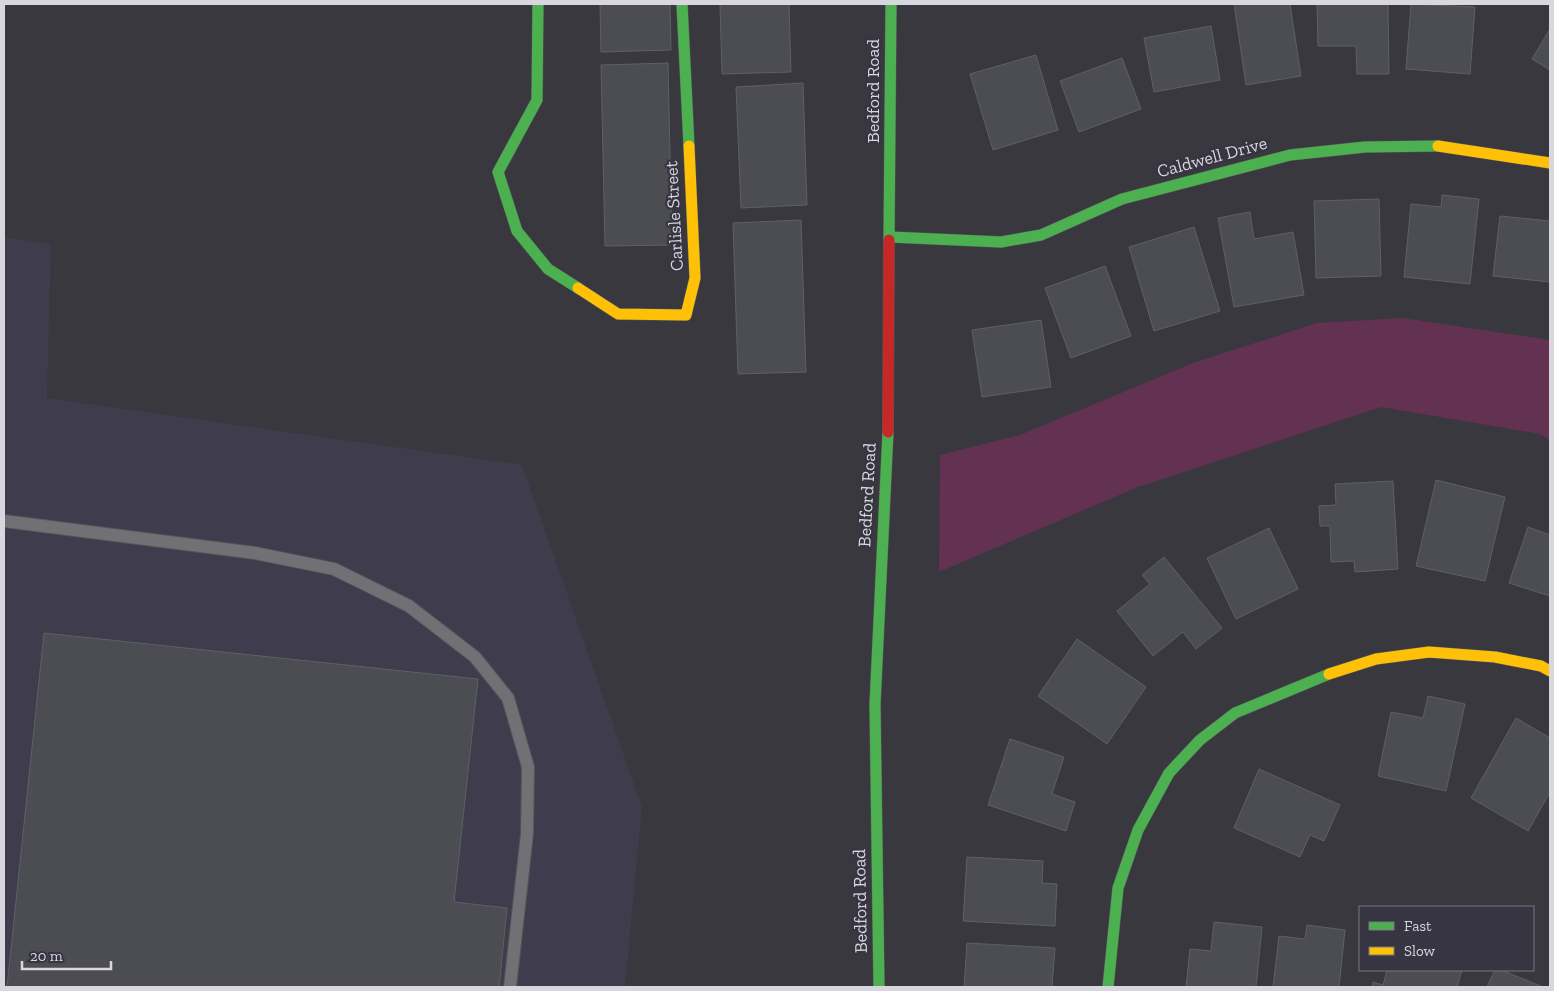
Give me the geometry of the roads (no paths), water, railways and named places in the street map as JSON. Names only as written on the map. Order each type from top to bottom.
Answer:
[{"type":"street","name":"Carlisle Street","points":[[538,4],[538,100],[498,172],[517,231],[548,269],[618,314],[686,315],[695,278],[682,4]]},
{"type":"street","name":"Bedford Road","points":[[879,987],[875,704],[888,432],[891,4]]},
{"type":"street","name":"Caldwell Drive","points":[[890,237],[1001,242],[1042,235],[1122,199],[1290,155],[1365,147],[1439,146],[1550,163]]},
{"type":"street","points":[[1108,987],[1118,888],[1138,830],[1169,773],[1200,740],[1235,713],[1315,679],[1376,659],[1438,652],[1495,657],[1541,666],[1550,671]]},
{"type":"lane","points":[[4,521],[255,553],[334,569],[408,606],[476,657],[508,698],[528,767],[527,834],[510,987]]}]
